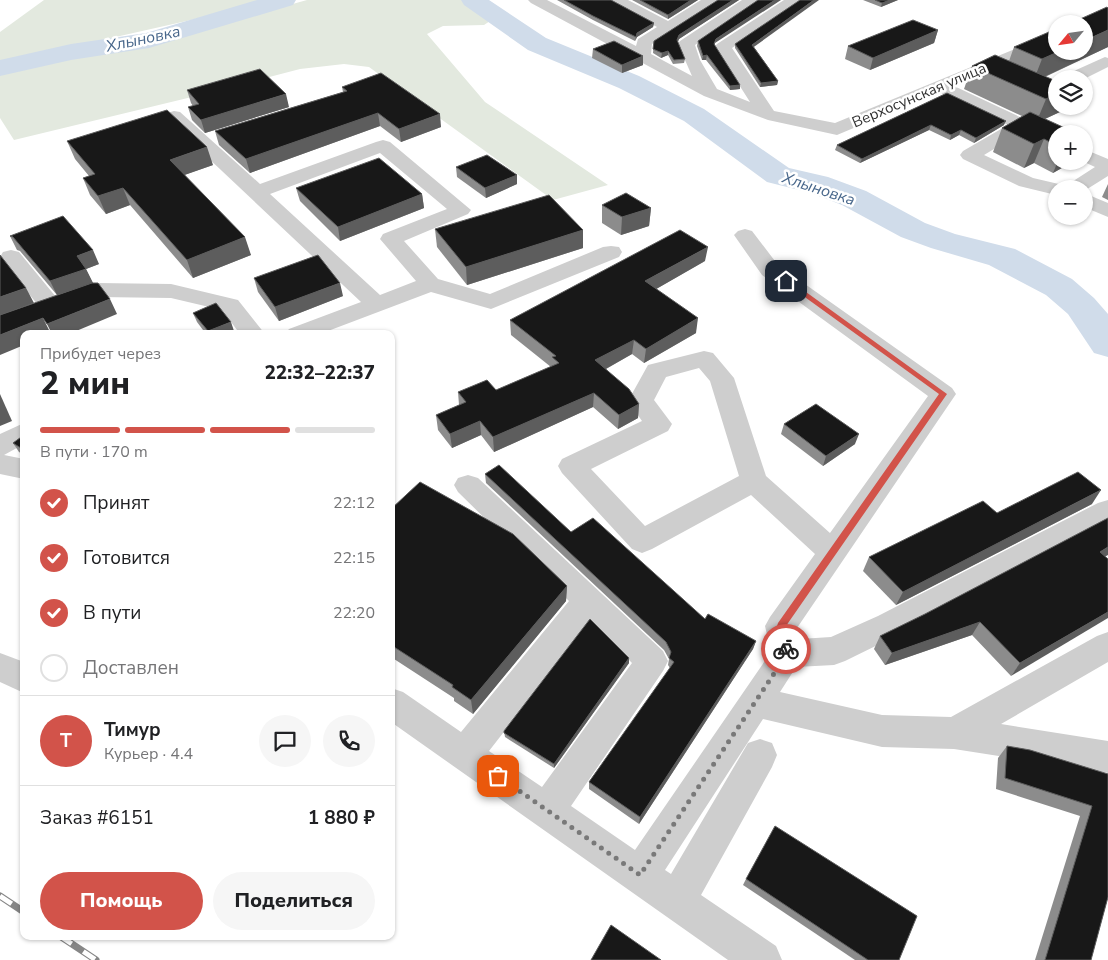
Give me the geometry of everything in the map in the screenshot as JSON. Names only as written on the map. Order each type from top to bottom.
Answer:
[{"type":"street","points":[[536,0],[710,92],[768,115]]},
{"type":"street","points":[[617,0],[644,7],[668,27]]},
{"type":"street","points":[[642,56],[644,42],[712,0]]},
{"type":"street","points":[[710,92],[692,60],[686,44],[752,0]]},
{"type":"street","points":[[768,115],[723,47],[794,0]]},
{"type":"street","name":"Верхосунская улица","points":[[768,115],[837,130],[1048,41]]},
{"type":"street","points":[[1093,57],[1107,62]]},
{"type":"street","points":[[1090,70],[1107,62]]},
{"type":"street","points":[[982,68],[1007,79]]},
{"type":"street","points":[[940,86],[1048,138]]},
{"type":"street","points":[[120,134],[174,116],[211,139],[255,193],[377,304]]},
{"type":"street","points":[[1021,125],[970,155],[1026,182],[1048,187]]},
{"type":"street","points":[[255,193],[383,146],[461,210],[391,238],[430,284],[491,302],[611,252]]},
{"type":"street","points":[[1093,160],[1108,167]]},
{"type":"street","points":[[1087,180],[1108,167]]},
{"type":"street","points":[[1093,204],[1108,211]]},
{"type":"street","points":[[640,875],[787,654],[781,626],[943,394],[770,270],[745,235]]},
{"type":"street","points":[[10,257],[51,306]]},
{"type":"street","points":[[308,330],[430,284]]},
{"type":"street","points":[[0,324],[97,290],[171,291],[230,305],[250,330]]},
{"type":"street","points":[[754,481],[642,541],[572,466],[660,424],[640,401],[657,371],[704,359],[722,378],[754,481],[832,552]]},
{"type":"street","points":[[0,446],[20,434]]},
{"type":"street","points":[[0,464],[20,468]]},
{"type":"street","points":[[468,484],[652,661],[547,810]]},
{"type":"street","points":[[787,654],[834,651],[889,625],[1108,511]]},
{"type":"street","points":[[466,753],[588,600]]},
{"type":"street","points":[[954,733],[1108,646]]},
{"type":"street","points":[[0,666],[20,676]]},
{"type":"street","points":[[755,702],[882,731],[954,733],[1108,757]]},
{"type":"street","points":[[395,706],[466,753],[762,960]]},
{"type":"street","points":[[677,900],[760,755]]},
{"type":"shaded area","points":[[44,0],[264,0],[191,20],[0,63],[0,32]]},
{"type":"shaded area","points":[[307,0],[465,0],[493,19],[484,25],[443,26],[427,34],[485,102],[608,185],[553,200],[369,67],[344,64],[300,69],[14,140],[0,118],[0,73],[145,45]]},
{"type":"building","points":[[564,0],[611,0],[654,23],[637,33],[636,37]]},
{"type":"building","points":[[640,0],[691,0],[668,15]]},
{"type":"building","points":[[718,0],[733,0],[679,35],[677,40],[685,59],[674,60],[668,51],[662,53],[653,49],[654,41]]},
{"type":"building","points":[[758,0],[775,0],[716,39],[714,44],[740,85],[730,86],[707,55],[703,56],[698,41]]},
{"type":"building","points":[[800,0],[814,0],[752,45],[778,81],[761,83],[735,44]]},
{"type":"building","points":[[875,0],[890,0],[882,3]]},
{"type":"building","points":[[1107,7],[1108,30],[1093,37],[1093,15],[1089,15]]},
{"type":"building","points":[[913,20],[938,30],[873,58],[848,46]]},
{"type":"building","points":[[1048,32],[1048,56],[1042,59],[1014,47]]},
{"type":"building","points":[[614,41],[643,56],[622,65],[593,49]]},
{"type":"building","points":[[995,55],[1048,78],[1048,98],[1046,99],[972,66]]},
{"type":"building","points":[[260,69],[286,94],[201,120],[188,107],[199,104],[187,90]]},
{"type":"building","points":[[381,73],[440,114],[399,129],[378,113],[246,159],[215,131],[347,91],[342,87]]},
{"type":"building","points":[[947,93],[1006,121],[976,138],[961,130],[951,135],[931,125],[862,159],[837,145]]},
{"type":"building","points":[[167,110],[207,147],[170,160],[245,237],[187,260],[123,188],[98,196],[83,178],[95,174],[67,141]]},
{"type":"building","points":[[1030,112],[1058,125],[1048,125],[1048,141],[1044,139],[1034,144],[1002,128]]},
{"type":"building","points":[[487,155],[517,175],[485,188],[456,167]]},
{"type":"building","points":[[379,158],[422,194],[338,227],[296,188]]},
{"type":"building","points":[[626,193],[651,208],[622,217],[602,205]]},
{"type":"building","points":[[549,195],[583,230],[466,267],[435,229]]},
{"type":"building","points":[[63,216],[93,250],[77,256],[86,269],[50,281],[13,237],[10,236]]},
{"type":"building","points":[[680,230],[708,247],[645,281],[698,318],[646,349],[634,340],[595,360],[629,389],[639,404],[619,415],[594,393],[493,437],[480,421],[450,434],[436,415],[466,402],[458,392],[487,380],[496,390],[559,363],[552,357],[556,356],[510,320]]},
{"type":"building","points":[[0,255],[26,288],[0,297]]},
{"type":"building","points":[[318,255],[340,283],[275,307],[254,278]]},
{"type":"building","points":[[92,283],[98,283],[110,299],[47,324],[43,318],[0,335],[0,315]]},
{"type":"building","points":[[216,303],[231,322],[207,330],[193,313]]},
{"type":"building","points":[[816,404],[859,434],[826,456],[784,424]]},
{"type":"building","points":[[20,438],[20,447],[13,443]]},
{"type":"building","points":[[499,465],[571,532],[593,518],[705,619],[708,614],[756,641],[640,817],[589,782],[674,662],[669,658],[671,652],[666,642],[485,474]]},
{"type":"building","points":[[1078,472],[1101,490],[903,592],[869,557],[983,501],[997,513]]},
{"type":"building","points":[[420,482],[513,534],[567,586],[471,700],[452,687],[453,685],[395,648],[395,505]]},
{"type":"building","points":[[1108,518],[1108,547],[1100,552],[1108,559],[1108,612],[1020,663],[980,622],[892,653],[880,636],[925,614]]},
{"type":"building","points":[[590,619],[629,658],[554,764],[504,733],[504,731]]},
{"type":"building","points":[[1007,746],[1030,750],[1108,774],[1108,897],[1091,960],[1045,960],[1092,806],[1005,778]]},
{"type":"building","points":[[775,826],[917,916],[899,960],[868,960],[746,879]]},
{"type":"building","points":[[611,925],[661,960],[591,960]]},
{"type":"waterway","name":"Хлыновка","points":[[0,68],[71,52],[149,40],[284,0]]},
{"type":"waterway","name":"Хлыновка","points":[[473,0],[537,44],[629,82],[694,115],[778,175],[800,182],[817,184],[854,198],[913,230],[943,241],[1002,257],[1059,287],[1081,306],[1108,344]]},
{"type":"railway","points":[[0,896],[20,909]]},
{"type":"railway","points":[[66,940],[96,960]]},
{"type":"way so far","points":[[498,776],[640,875],[787,654],[786,649]]},
{"type":"route","points":[[786,281],[943,394],[781,626],[786,649]]}]
